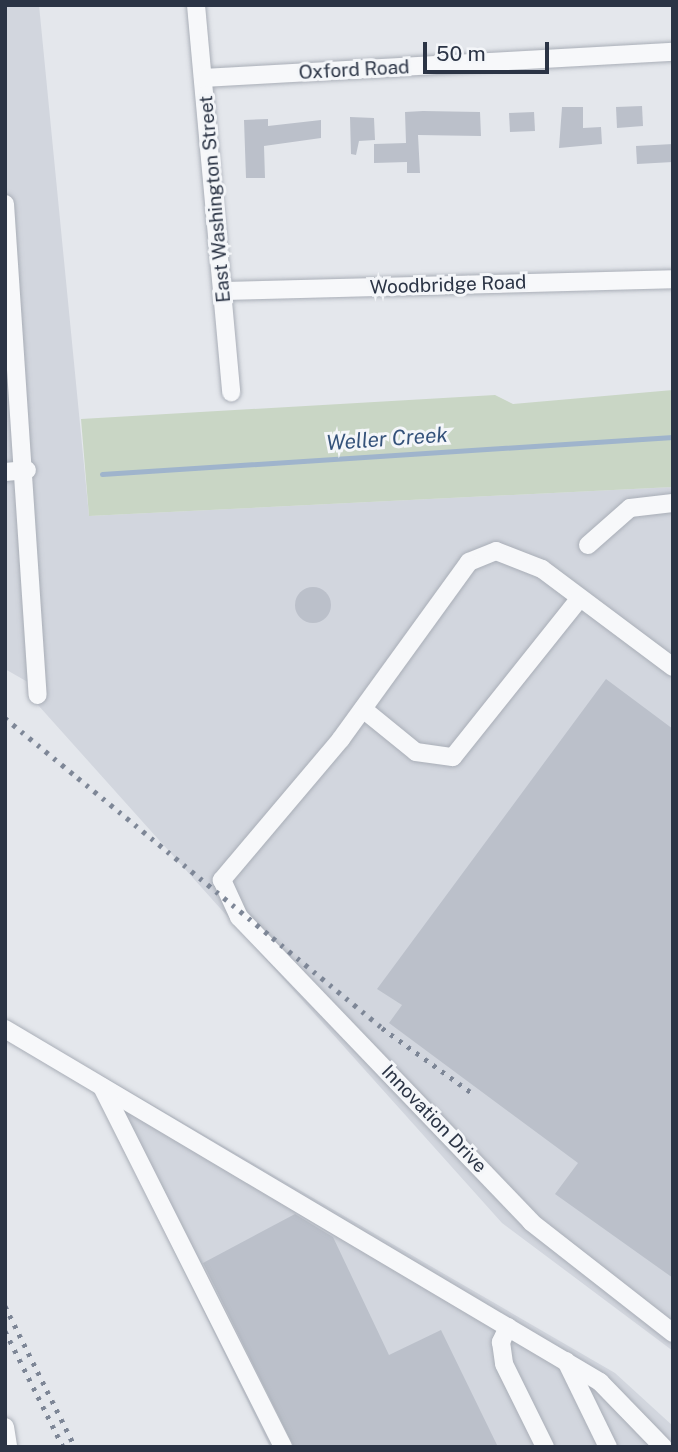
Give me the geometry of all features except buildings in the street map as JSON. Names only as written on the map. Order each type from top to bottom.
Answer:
[{"type":"street","name":"East Washington Street","points":[[197,5],[231,392]]},
{"type":"street","name":"Oxford Road","points":[[203,78],[673,52]]},
{"type":"street","points":[[5,204],[12,367],[27,470],[38,695]]},
{"type":"street","name":"Woodbridge Road","points":[[224,291],[673,279]]},
{"type":"street","points":[[5,472],[27,470]]},
{"type":"street","points":[[588,545],[630,508],[673,503]]},
{"type":"street","points":[[580,598],[453,757],[416,752],[363,709],[469,562],[496,551],[542,569],[673,667]]},
{"type":"street","name":"Innovation Drive","points":[[363,709],[222,880],[239,917],[531,1222],[673,1333]]},
{"type":"street","points":[[5,1029],[600,1381],[663,1447]]},
{"type":"street","points":[[102,1087],[283,1447]]},
{"type":"street","points":[[508,1327],[501,1342],[504,1364],[544,1447]]},
{"type":"street","points":[[566,1362],[608,1447]]},
{"type":"shaded area","points":[[5,5],[39,5],[89,516],[673,487],[673,1351],[502,1223],[38,705],[33,685],[5,669]]},
{"type":"shaded area","points":[[101,1075],[615,1373],[673,1426],[673,1447],[270,1447],[95,1090]]},
{"type":"green space","points":[[673,390],[673,487],[89,516],[81,419],[495,395],[513,404]]},
{"type":"waterway","name":"Weller Creek","points":[[102,474],[673,437]]},
{"type":"railway","points":[[5,718],[382,1028],[472,1093]]},
{"type":"railway","points":[[5,1306],[75,1447]]},
{"type":"railway","points":[[5,1331],[63,1447]]}]
